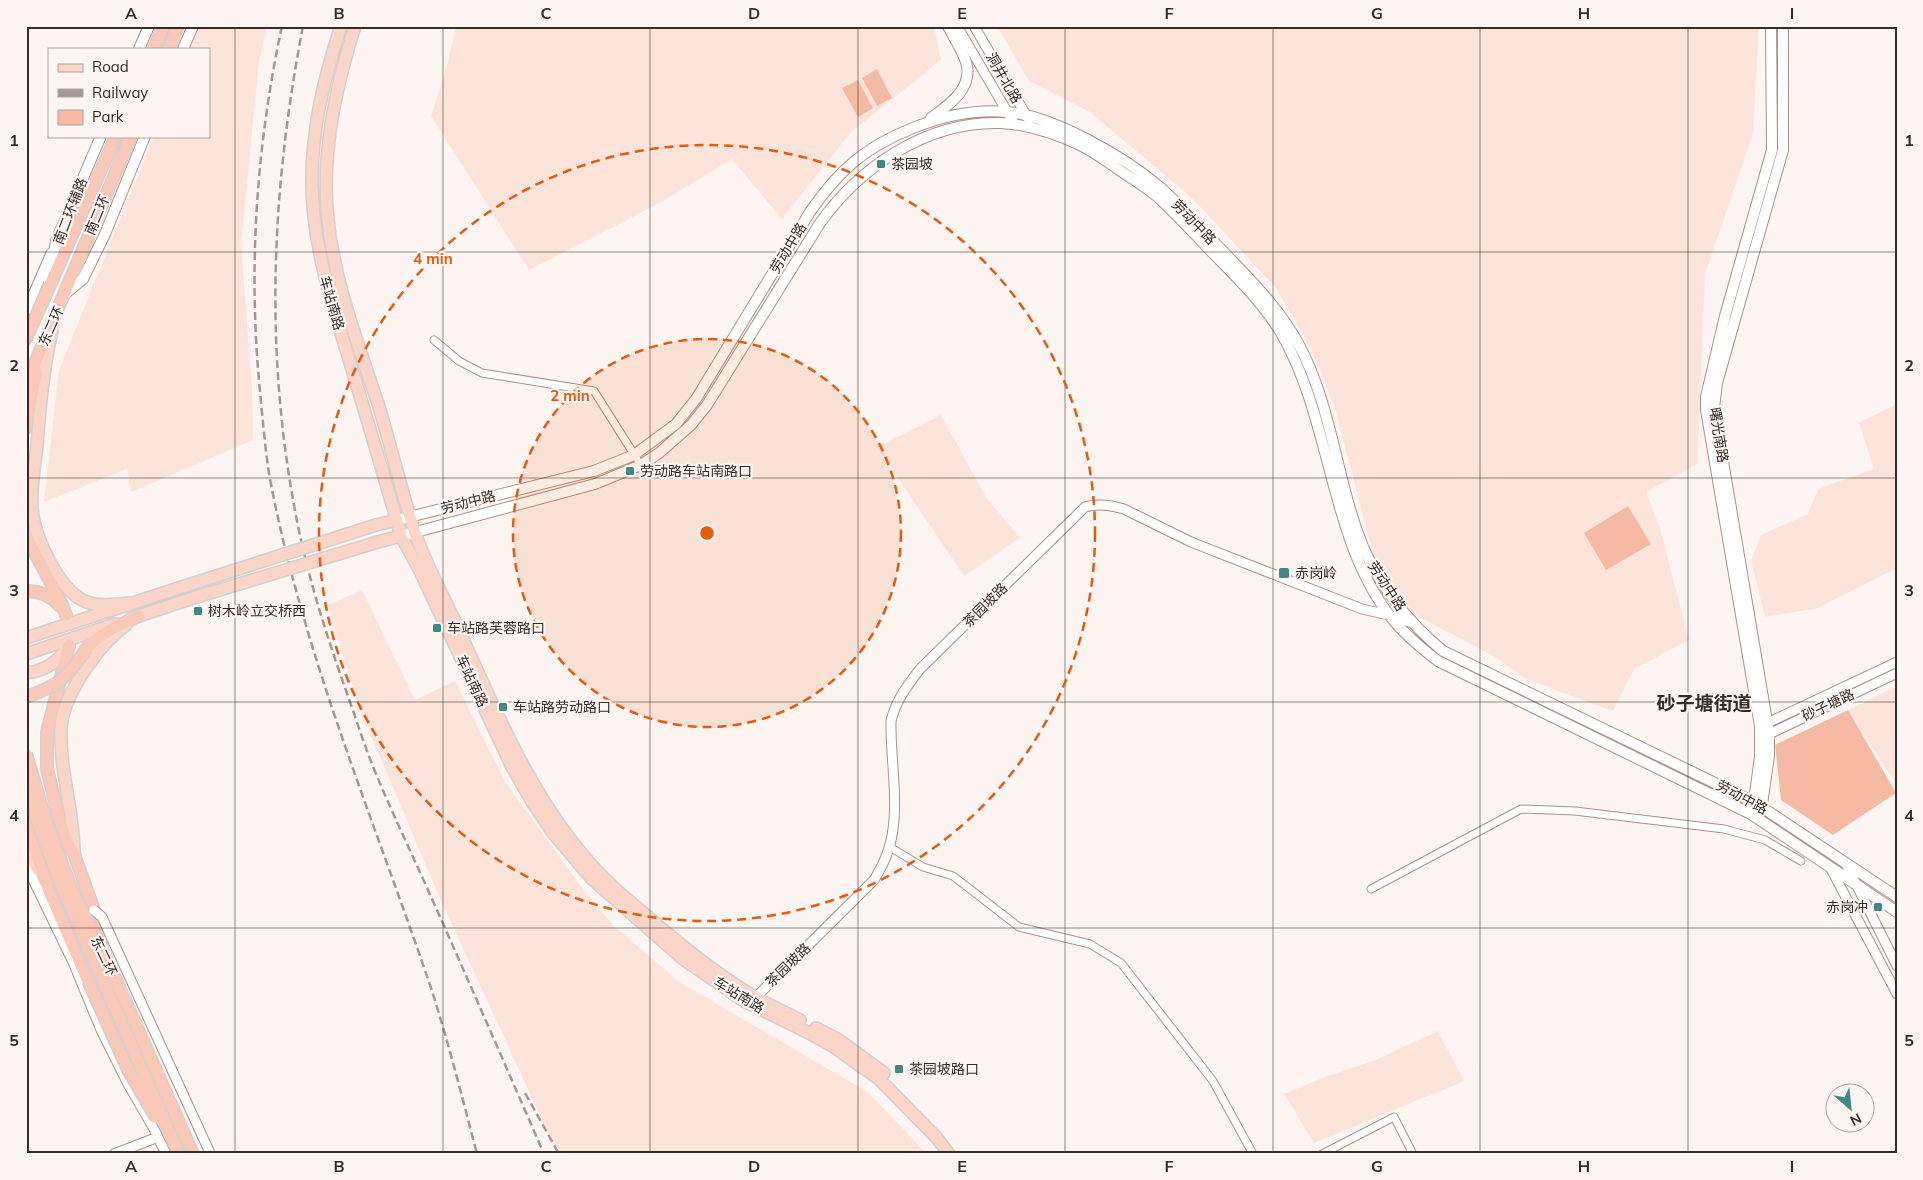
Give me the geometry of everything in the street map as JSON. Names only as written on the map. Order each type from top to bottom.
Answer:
[{"type":"highway","points":[[154,48],[163,26]]},
{"type":"highway","points":[[169,48],[178,26]]},
{"type":"highway","name":"南二环","points":[[48,289],[115,138]]},
{"type":"highway","name":"南二环","points":[[65,294],[130,138]]},
{"type":"highway","name":"东二环","points":[[26,340],[48,289]]},
{"type":"highway","name":"东二环","points":[[26,384],[65,294]]},
{"type":"highway","points":[[26,428],[39,354]]},
{"type":"highway","points":[[26,536],[66,615],[55,600],[45,594],[26,591]]},
{"type":"highway","points":[[26,697],[46,690],[59,682],[70,674],[86,649],[97,638],[107,631],[139,616]]},
{"type":"highway","points":[[69,645],[47,732],[47,769],[62,829],[67,843],[74,854],[94,910],[104,953]]},
{"type":"highway","name":"东二环","points":[[26,754],[54,844],[72,890],[104,953],[193,1154]]},
{"type":"highway","name":"东二环","points":[[26,788],[58,878],[178,1154]]},
{"type":"highway","points":[[26,824],[49,891],[128,1070],[178,1154]]},
{"type":"main road","points":[[139,48],[149,26]]},
{"type":"main road","points":[[183,48],[193,26]]},
{"type":"main road","name":"车站南路","points":[[340,26],[325,79],[315,136],[312,178],[314,214],[323,271],[401,536],[420,571],[512,767],[531,800],[554,833],[591,878],[615,901],[682,958],[752,1001],[834,1047],[880,1079],[923,1123],[949,1154]]},
{"type":"main road","name":"车站南路","points":[[355,26],[336,94],[329,133],[326,164],[328,220],[332,246],[348,310],[415,532],[521,763],[560,826],[598,872],[621,894],[688,951],[752,1001],[839,1040],[885,1074],[940,1131],[958,1154]]},
{"type":"main road","points":[[922,124],[950,104],[959,95],[967,76],[966,60],[948,26]]},
{"type":"main road","name":"曙光南路","points":[[1756,817],[1769,756],[1706,410],[1706,397],[1723,325],[1772,150],[1771,26]]},
{"type":"main road","name":"曙光南路","points":[[1764,730],[1714,398],[1716,383],[1783,150],[1783,26]]},
{"type":"main road","name":"劳动中路","points":[[130,603],[376,525],[594,470],[634,455],[676,424],[696,400],[822,193],[842,172],[868,150],[881,142],[922,124],[956,114],[974,112],[1026,114],[1095,143],[1152,181],[1188,215],[1280,314],[1297,341],[1315,381],[1355,524],[1377,575],[1412,623],[1443,651],[1758,804],[1897,897]]},
{"type":"main road","name":"劳动中路","points":[[26,654],[193,598],[378,542],[595,484],[642,465],[680,435],[707,405],[820,223],[830,208],[855,181],[889,156],[924,137],[964,127],[999,123],[1015,125],[1034,129],[1082,146],[1159,198],[1255,297],[1271,318],[1289,348],[1306,387],[1346,526],[1357,556],[1369,581],[1390,615],[1411,638],[1438,661],[1756,817],[1897,912]]},
{"type":"main road","name":"南二环辅路","points":[[48,289],[56,241],[100,138]]},
{"type":"main road","points":[[65,294],[83,279],[144,138]]},
{"type":"main road","points":[[55,317],[42,382],[32,509],[40,539],[56,572],[68,588],[84,601],[96,604],[130,603]]},
{"type":"main road","points":[[26,638],[89,619],[130,603]]},
{"type":"main road","points":[[74,854],[74,833],[62,744],[62,726],[70,698],[80,678],[109,639],[139,616]]},
{"type":"main road","points":[[26,631],[51,630]]},
{"type":"main road","points":[[26,673],[50,666],[59,659],[69,645]]},
{"type":"main road","points":[[26,846],[49,891]]},
{"type":"street","name":"洞井北路","points":[[957,26],[1015,125]]},
{"type":"street","name":"洞井北路","points":[[974,26],[1034,129]]},
{"type":"street","points":[[26,311],[56,241]]},
{"type":"street","points":[[434,340],[460,361],[482,373],[594,391],[642,465]]},
{"type":"street","name":"茶园坡路","points":[[752,1001],[874,880],[890,847],[894,813],[891,721],[895,706],[904,690],[920,670],[1085,507],[1095,504],[1124,509],[1200,546],[1362,609],[1390,615],[1412,623]]},
{"type":"street","name":"砂子塘路","points":[[1764,730],[1897,662]]},
{"type":"street","name":"砂子塘路","points":[[1764,730],[1897,673]]},
{"type":"street","points":[[1371,889],[1522,809],[1575,811],[1724,829],[1765,840],[1801,861]]},
{"type":"street","points":[[890,847],[923,867],[954,876],[1018,927],[1090,944],[1121,964],[1213,1081],[1253,1154]]},
{"type":"street","points":[[1845,862],[1897,966]]},
{"type":"street","points":[[26,865],[73,962],[101,1030],[166,1154]]},
{"type":"street","points":[[1830,867],[1897,994]]},
{"type":"street","points":[[94,910],[102,917],[210,1153]]},
{"type":"street","points":[[1322,1154],[1394,1117],[1413,1154]]},
{"type":"street","points":[[114,1154],[158,1137]]},
{"type":"shaded area","points":[[199,26],[267,26],[259,61],[241,246],[252,387],[253,440],[131,492],[127,469],[44,502],[59,370],[153,138],[210,138],[210,48],[190,48]]},
{"type":"shaded area","points":[[456,26],[934,26],[941,60],[851,132],[782,219],[732,159],[654,206],[529,270],[431,116],[447,66]]},
{"type":"shaded area","points":[[997,26],[1759,26],[1753,134],[1705,274],[1697,464],[1646,492],[1660,528],[1689,640],[1634,669],[1613,711],[1526,679],[1495,657],[1416,615],[1391,588],[1372,549],[1334,405],[1312,351],[1276,288],[1191,197],[1090,112],[1029,81]]},
{"type":"shaded area","points":[[1897,404],[1897,568],[1818,608],[1765,617],[1751,561],[1761,535],[1808,514],[1818,489],[1874,469],[1859,423]]},
{"type":"shaded area","points":[[941,415],[986,497],[1020,538],[964,576],[877,447]]},
{"type":"shaded area","points":[[362,590],[415,700],[455,681],[506,783],[585,892],[614,926],[678,981],[869,1093],[927,1154],[558,1154],[438,894],[359,707],[328,605]]},
{"type":"shaded area","points":[[1897,686],[1897,785],[1848,710]]},
{"type":"shaded area","points":[[1438,1031],[1464,1081],[1314,1143],[1284,1094],[1325,1077],[1376,1060]]},
{"type":"green space","points":[[877,69],[892,98],[877,106],[862,78]]},
{"type":"green space","points":[[858,80],[873,108],[858,117],[842,88]]},
{"type":"green space","points":[[1628,506],[1651,544],[1606,570],[1584,533]]},
{"type":"green space","points":[[1848,710],[1896,793],[1833,835],[1781,800],[1775,745]]},
{"type":"railway","points":[[282,26],[273,71],[260,163],[255,254],[256,346],[270,479],[284,544],[320,671],[430,985],[477,1154]]},
{"type":"railway","points":[[303,26],[284,150],[278,212],[276,273],[276,335],[280,396],[286,458],[297,521],[327,635],[371,761],[544,1154]]},
{"type":"railway","points":[[525,1093],[559,1154]]},
{"type":"place","name":"茶园坡","points":[[881,164]]},
{"type":"place","name":"劳动路车站南路口","points":[[630,471]]},
{"type":"place","name":"赤岗岭","points":[[1284,573]]},
{"type":"place","name":"树木岭立交桥西","points":[[198,611]]},
{"type":"place","name":"车站路芙蓉路口","points":[[437,628]]},
{"type":"place","name":"车站路劳动路口","points":[[503,707]]},
{"type":"place","name":"赤岗冲","points":[[1878,907]]},
{"type":"place","name":"茶园坡路口","points":[[899,1069]]},
{"type":"district","name":"砂子塘街道","points":[[1704,703]]}]
